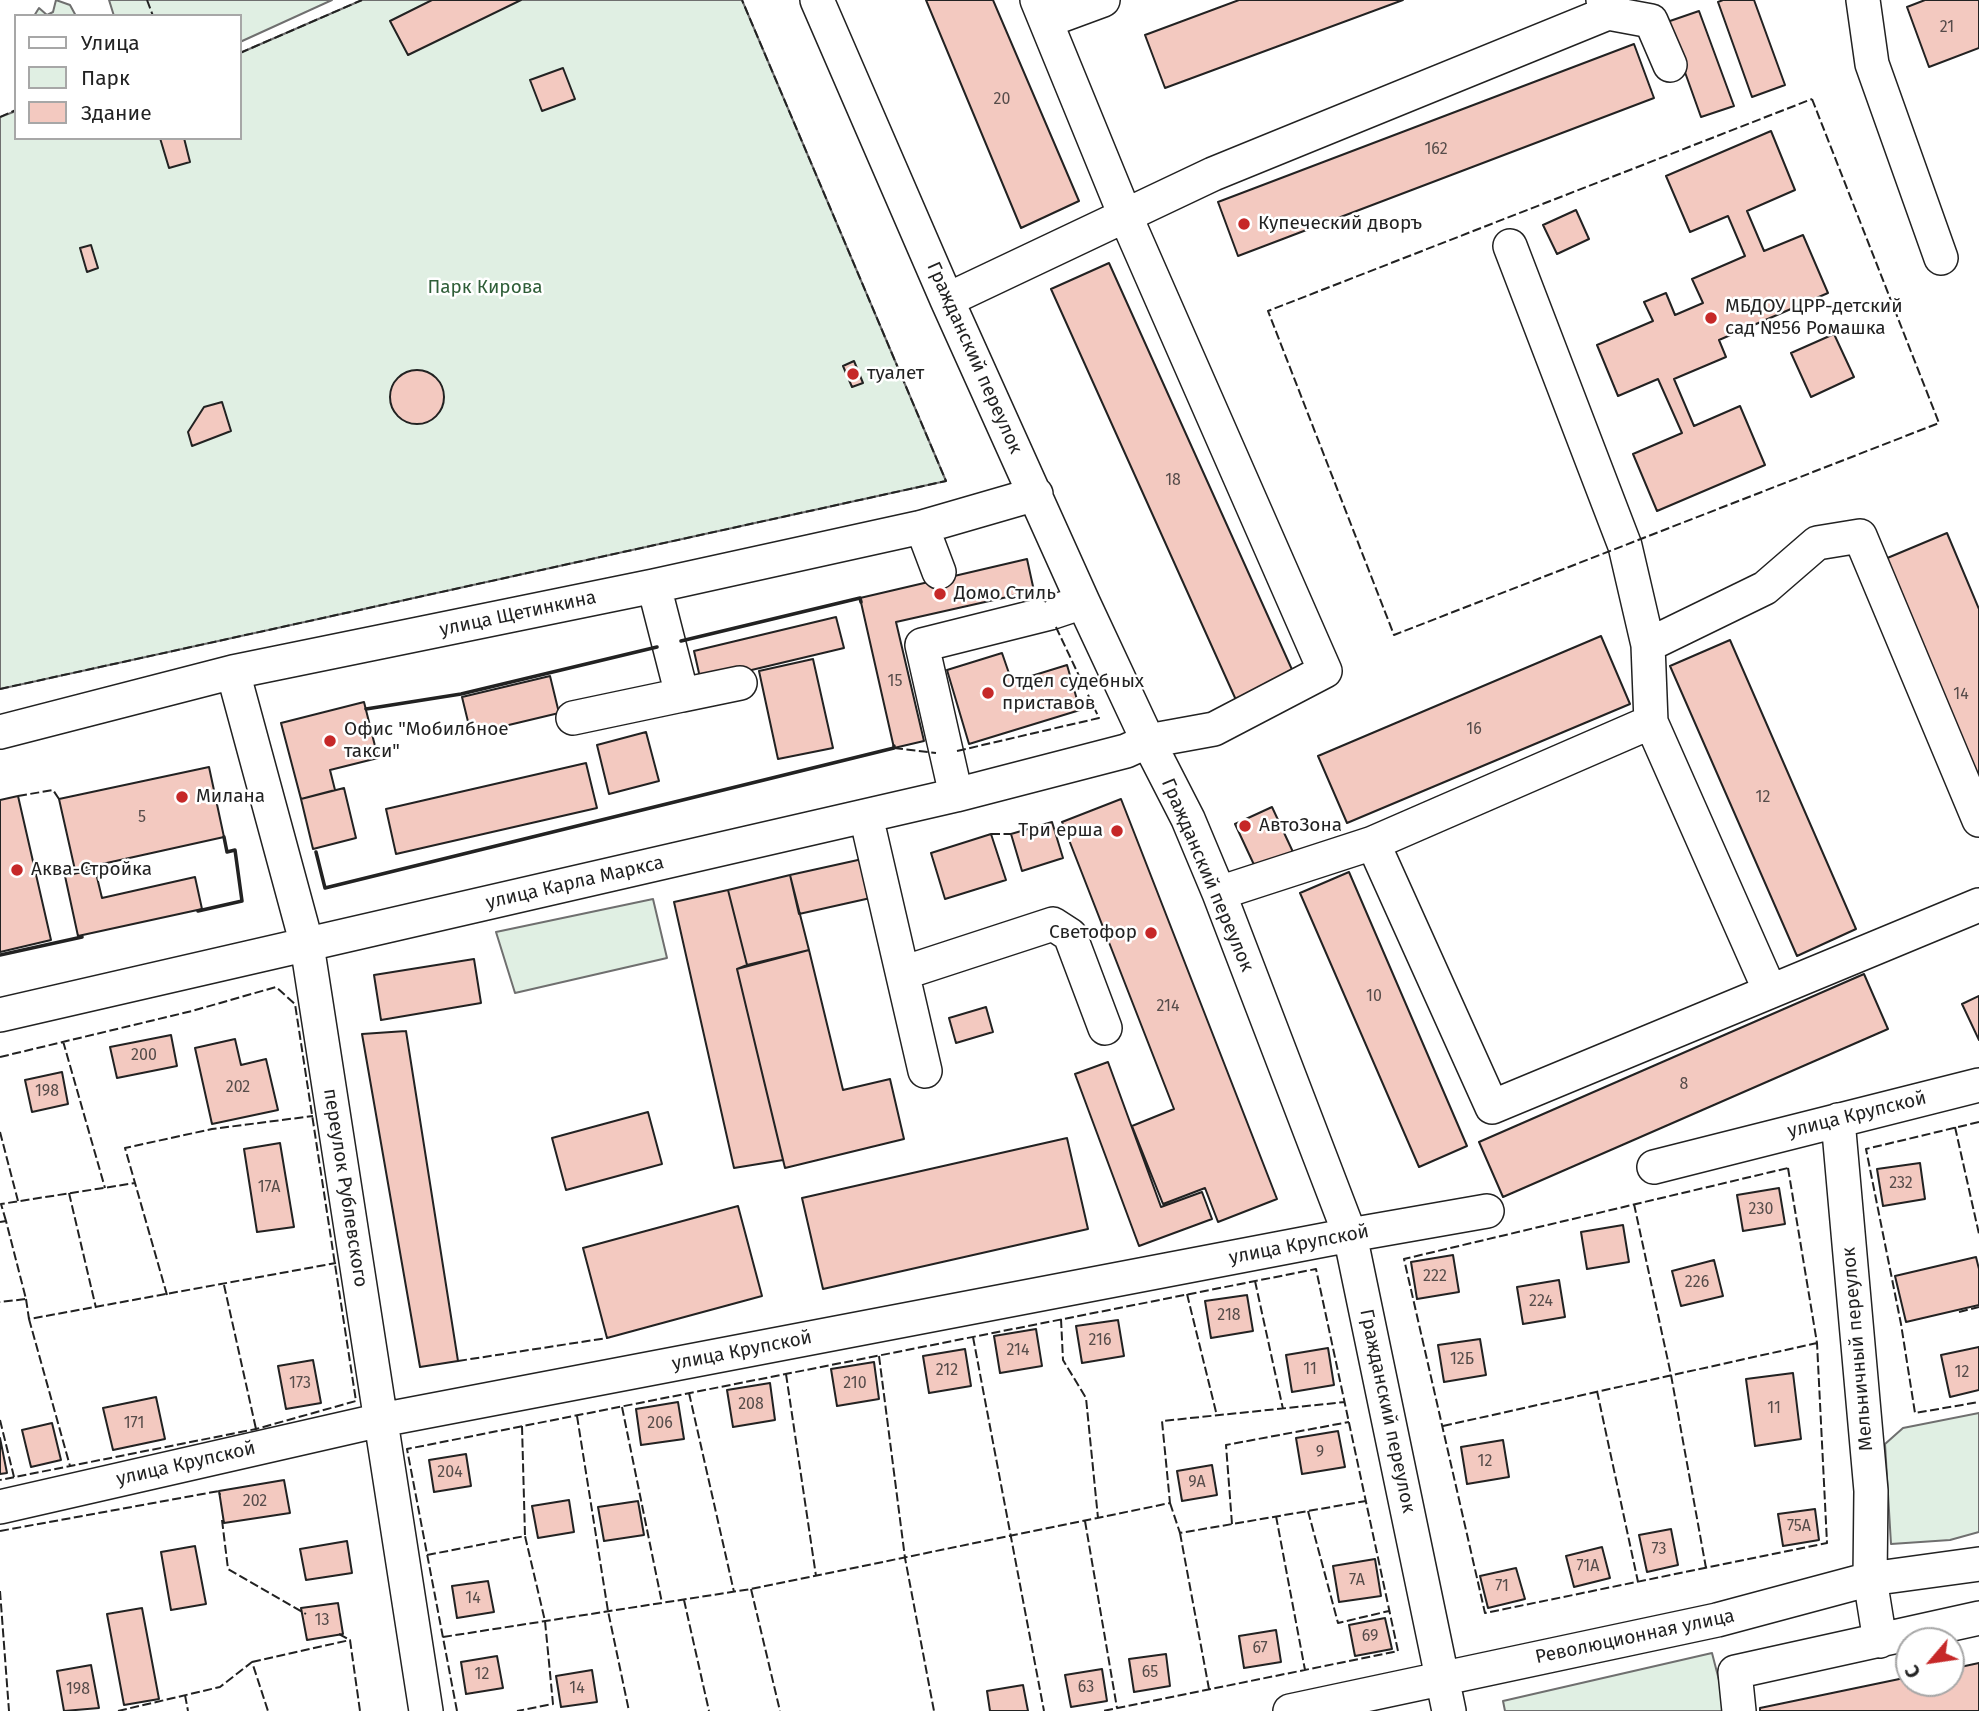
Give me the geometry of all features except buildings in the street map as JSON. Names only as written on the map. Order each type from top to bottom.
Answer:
[{"type":"street","name":"Гражданский переулок","points":[[817,0],[947,300],[1083,602],[1188,819],[1350,1235],[1449,1711]]},
{"type":"street","points":[[1103,0],[1041,11],[1125,215]]},
{"type":"street","points":[[1863,0],[1872,64],[1941,258]]},
{"type":"street","points":[[947,300],[1213,174],[1605,7],[1651,20],[1670,65]]},
{"type":"street","name":"улица Карла Маркса","points":[[0,1015],[956,795],[1126,751],[1148,741],[1214,729],[1325,671],[1125,215]]},
{"type":"street","points":[[1510,246],[1625,546],[1648,645],[1651,722],[1770,991]]},
{"type":"street","name":"улица Щетинкина","points":[[0,732],[233,672],[654,586],[922,527],[1036,494]]},
{"type":"street","points":[[922,527],[939,572]]},
{"type":"street","points":[[1648,645],[1766,588],[1817,543],[1860,536],[1979,820]]},
{"type":"street","points":[[654,586],[681,695]]},
{"type":"street","points":[[956,795],[922,645],[1050,613],[1083,602]]},
{"type":"street","name":"переулок Рублевского","points":[[233,672],[307,945],[426,1711]]},
{"type":"street","points":[[573,718],[740,683]]},
{"type":"street","points":[[1219,893],[1373,843],[1651,722]]},
{"type":"street","points":[[866,816],[925,1071]]},
{"type":"street","points":[[1373,843],[1493,1107],[1979,905]]},
{"type":"street","points":[[902,974],[1053,924],[1070,935],[1105,1028]]},
{"type":"street","name":"улица Крупской","points":[[1654,1167],[1979,1084]]},
{"type":"street","name":"Мельничный переулок","points":[[1838,1120],[1871,1491],[1870,1579],[1880,1641]]},
{"type":"street","name":"улица Крупской","points":[[0,1507],[381,1420],[1487,1211]]},
{"type":"street","name":"Революционная улица","points":[[1290,1711],[1717,1620],[1870,1579],[1979,1564]]},
{"type":"street","points":[[1735,1672],[1979,1618]]},
{"type":"street","points":[[1717,1620],[1735,1672],[1739,1711]]},
{"type":"green space","points":[[56,0],[70,5],[75,14],[49,14],[53,12]]},
{"type":"green space","points":[[109,0],[332,0],[242,41],[242,14],[113,14]]},
{"type":"green space","name":"Парк Кирова","points":[[362,0],[742,0],[946,481],[0,689],[0,117],[14,112],[14,140],[242,140],[242,52]]},
{"type":"green space","points":[[39,8],[46,14],[35,14]]},
{"type":"green space","points":[[653,899],[667,958],[515,993],[496,932]]},
{"type":"green space","points":[[1979,1413],[1979,1532],[1950,1540],[1891,1544],[1885,1444],[1903,1428]]},
{"type":"green space","points":[[1712,1653],[1727,1711],[1505,1711],[1503,1701]]},
{"type":"fence","points":[[147,0],[152,14]]},
{"type":"fence","points":[[242,52],[362,0]]},
{"type":"fence","points":[[0,689],[946,481],[742,0]]},
{"type":"fence","points":[[1812,99],[1939,423],[1394,635],[1268,311],[1812,99]]},
{"type":"fence","points":[[0,117],[14,111]]},
{"type":"fence","points":[[1034,591],[1046,602]]},
{"type":"fence","points":[[957,751],[1099,718],[1055,625]]},
{"type":"fence","points":[[894,748],[936,753]]},
{"type":"fence","points":[[18,796],[53,790],[59,799]]},
{"type":"fence","points":[[991,834],[1011,834]]},
{"type":"fence","points":[[0,1057],[192,1011],[276,987],[295,1004],[356,1401],[256,1429],[0,1480]]},
{"type":"fence","points":[[63,1041],[105,1188]]},
{"type":"fence","points":[[167,1295],[125,1148],[212,1129],[313,1116]]},
{"type":"fence","points":[[1979,1122],[1866,1149],[1901,1324],[1915,1413],[1979,1402]]},
{"type":"fence","points":[[1955,1127],[1979,1234]]},
{"type":"fence","points":[[0,1132],[18,1201]]},
{"type":"fence","points":[[1788,1168],[1817,1343],[1827,1543],[1485,1613],[1404,1259],[1788,1168]]},
{"type":"fence","points":[[6,1221],[1,1204],[135,1183]]},
{"type":"fence","points":[[69,1193],[96,1308]]},
{"type":"fence","points":[[1634,1204],[1671,1375],[1706,1568]]},
{"type":"fence","points":[[0,1222],[6,1221],[26,1299],[0,1302]]},
{"type":"fence","points":[[26,1299],[29,1319],[336,1263]]},
{"type":"fence","points":[[457,1711],[407,1449],[1316,1269],[1398,1651],[1103,1711]]},
{"type":"fence","points":[[1255,1281],[1283,1409]]},
{"type":"fence","points":[[224,1285],[256,1429]]},
{"type":"fence","points":[[1187,1294],[1217,1416]]},
{"type":"fence","points":[[1959,1312],[1979,1307]]},
{"type":"fence","points":[[29,1319],[70,1466]]},
{"type":"fence","points":[[1061,1319],[1063,1360],[1086,1398],[1098,1518]]},
{"type":"fence","points":[[973,1337],[1044,1711]]},
{"type":"fence","points":[[458,1361],[607,1338]]},
{"type":"fence","points":[[1443,1426],[1817,1343]]},
{"type":"fence","points":[[879,1356],[905,1558],[934,1711]]},
{"type":"fence","points":[[786,1374],[816,1576]]},
{"type":"fence","points":[[1597,1391],[1638,1582]]},
{"type":"fence","points":[[689,1393],[734,1592]]},
{"type":"fence","points":[[443,1637],[751,1589],[1170,1503],[1162,1421],[1345,1402]]},
{"type":"fence","points":[[622,1407],[662,1603]]},
{"type":"fence","points":[[577,1416],[608,1611],[629,1711]]},
{"type":"fence","points":[[0,1420],[14,1477]]},
{"type":"fence","points":[[1232,1524],[1226,1445],[1349,1422]]},
{"type":"fence","points":[[522,1426],[525,1536]]},
{"type":"fence","points":[[0,1531],[219,1491],[220,1495]]},
{"type":"fence","points":[[1170,1503],[1180,1533],[1366,1501]]},
{"type":"fence","points":[[1308,1511],[1338,1623],[1389,1611]]},
{"type":"fence","points":[[1276,1516],[1305,1670]]},
{"type":"fence","points":[[222,1520],[228,1569],[306,1614]]},
{"type":"fence","points":[[1085,1521],[1117,1708]]},
{"type":"fence","points":[[1180,1533],[1209,1689]]},
{"type":"fence","points":[[427,1555],[525,1536],[545,1621],[553,1704],[517,1711]]},
{"type":"fence","points":[[751,1589],[780,1711]]},
{"type":"fence","points":[[0,1591],[9,1711]]},
{"type":"fence","points":[[684,1600],[709,1711]]},
{"type":"fence","points":[[339,1634],[350,1640],[360,1711]]},
{"type":"fence","points":[[252,1662],[350,1640]]},
{"type":"fence","points":[[118,1711],[220,1687],[252,1662],[268,1711]]},
{"type":"fence","points":[[185,1695],[188,1711]]},
{"type":"wall","points":[[681,641],[860,598],[861,602]]},
{"type":"wall","points":[[366,709],[461,694],[657,647]]},
{"type":"wall","points":[[316,852],[325,888],[894,746]]},
{"type":"wall","points":[[198,911],[242,901],[235,850],[227,852],[224,837]]},
{"type":"wall","points":[[0,955],[82,937]]},
{"type":"place","name":"Купеческий дворъ","points":[[1244,224]]},
{"type":"place","name":"МБДОУ ЦРР-детский сад №56 Ромашка","points":[[1711,318]]},
{"type":"place","name":"туалет","points":[[853,374]]},
{"type":"place","name":"Домо Стиль","points":[[940,594]]},
{"type":"place","name":"Отдел судебных приставов","points":[[988,693]]},
{"type":"place","name":"Офис \"Мобилбное такси\"","points":[[330,741]]},
{"type":"place","name":"Милана","points":[[182,797]]},
{"type":"place","name":"АвтоЗона","points":[[1245,826]]},
{"type":"place","name":"Три ерша","points":[[1117,831]]},
{"type":"place","name":"Аква-Стройка","points":[[17,870]]},
{"type":"place","name":"Светофор","points":[[1151,933]]}]
